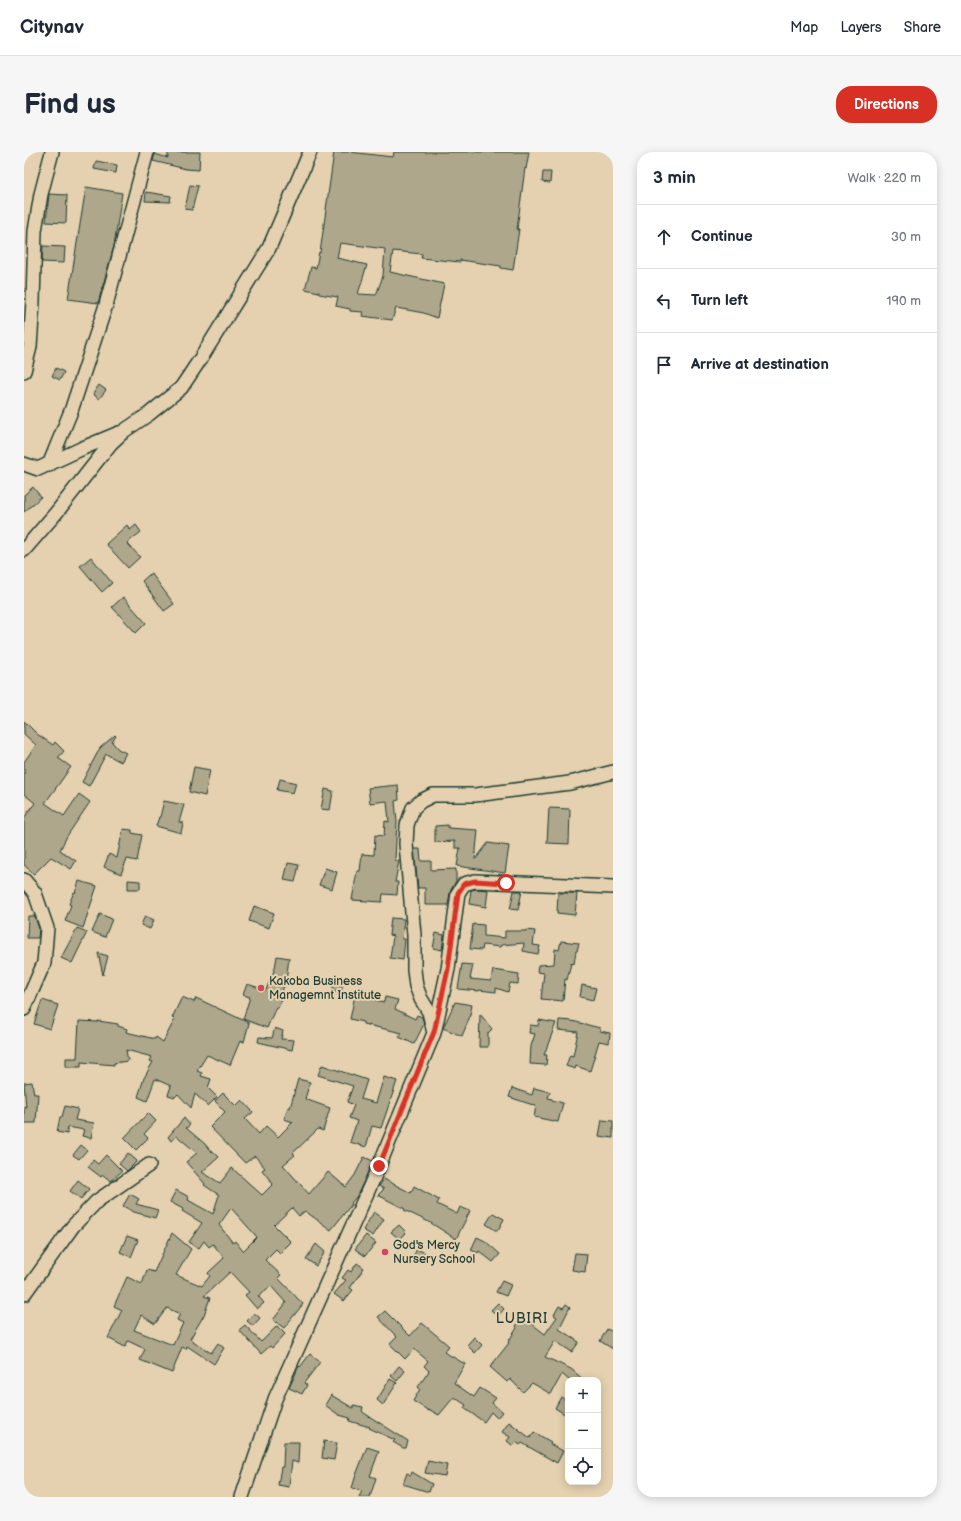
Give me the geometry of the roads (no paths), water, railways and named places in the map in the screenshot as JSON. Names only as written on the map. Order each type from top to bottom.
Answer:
[{"type":"street","points":[[24,371],[30,347],[35,232],[41,194],[52,152]]},
{"type":"street","points":[[49,465],[71,411],[106,305],[146,152]]},
{"type":"street","points":[[24,550],[56,513],[111,443],[124,431],[149,414],[181,388],[202,358],[269,248],[310,152]]},
{"type":"street","points":[[24,464],[38,469],[124,431]]},
{"type":"street","points":[[434,1032],[429,1012],[421,999],[416,986],[414,970],[414,935],[406,844],[407,825],[413,808],[421,801],[433,795],[475,795],[570,784],[613,772]]},
{"type":"street","points":[[24,880],[35,893],[47,928],[44,963],[24,1009]]},
{"type":"street","points":[[242,1497],[275,1399],[379,1166],[434,1032],[448,969],[458,893],[464,884],[475,881],[613,887]]},
{"type":"street","points":[[24,1294],[73,1226],[97,1200],[149,1165]]},
{"type":"place","name":"Kakoba Business Managemnt Institute","points":[[261,988]]},
{"type":"place","name":"God's Mercy Nursery School","points":[[385,1252]]},
{"type":"district","name":"LUBIRI","points":[[522,1318]]}]
